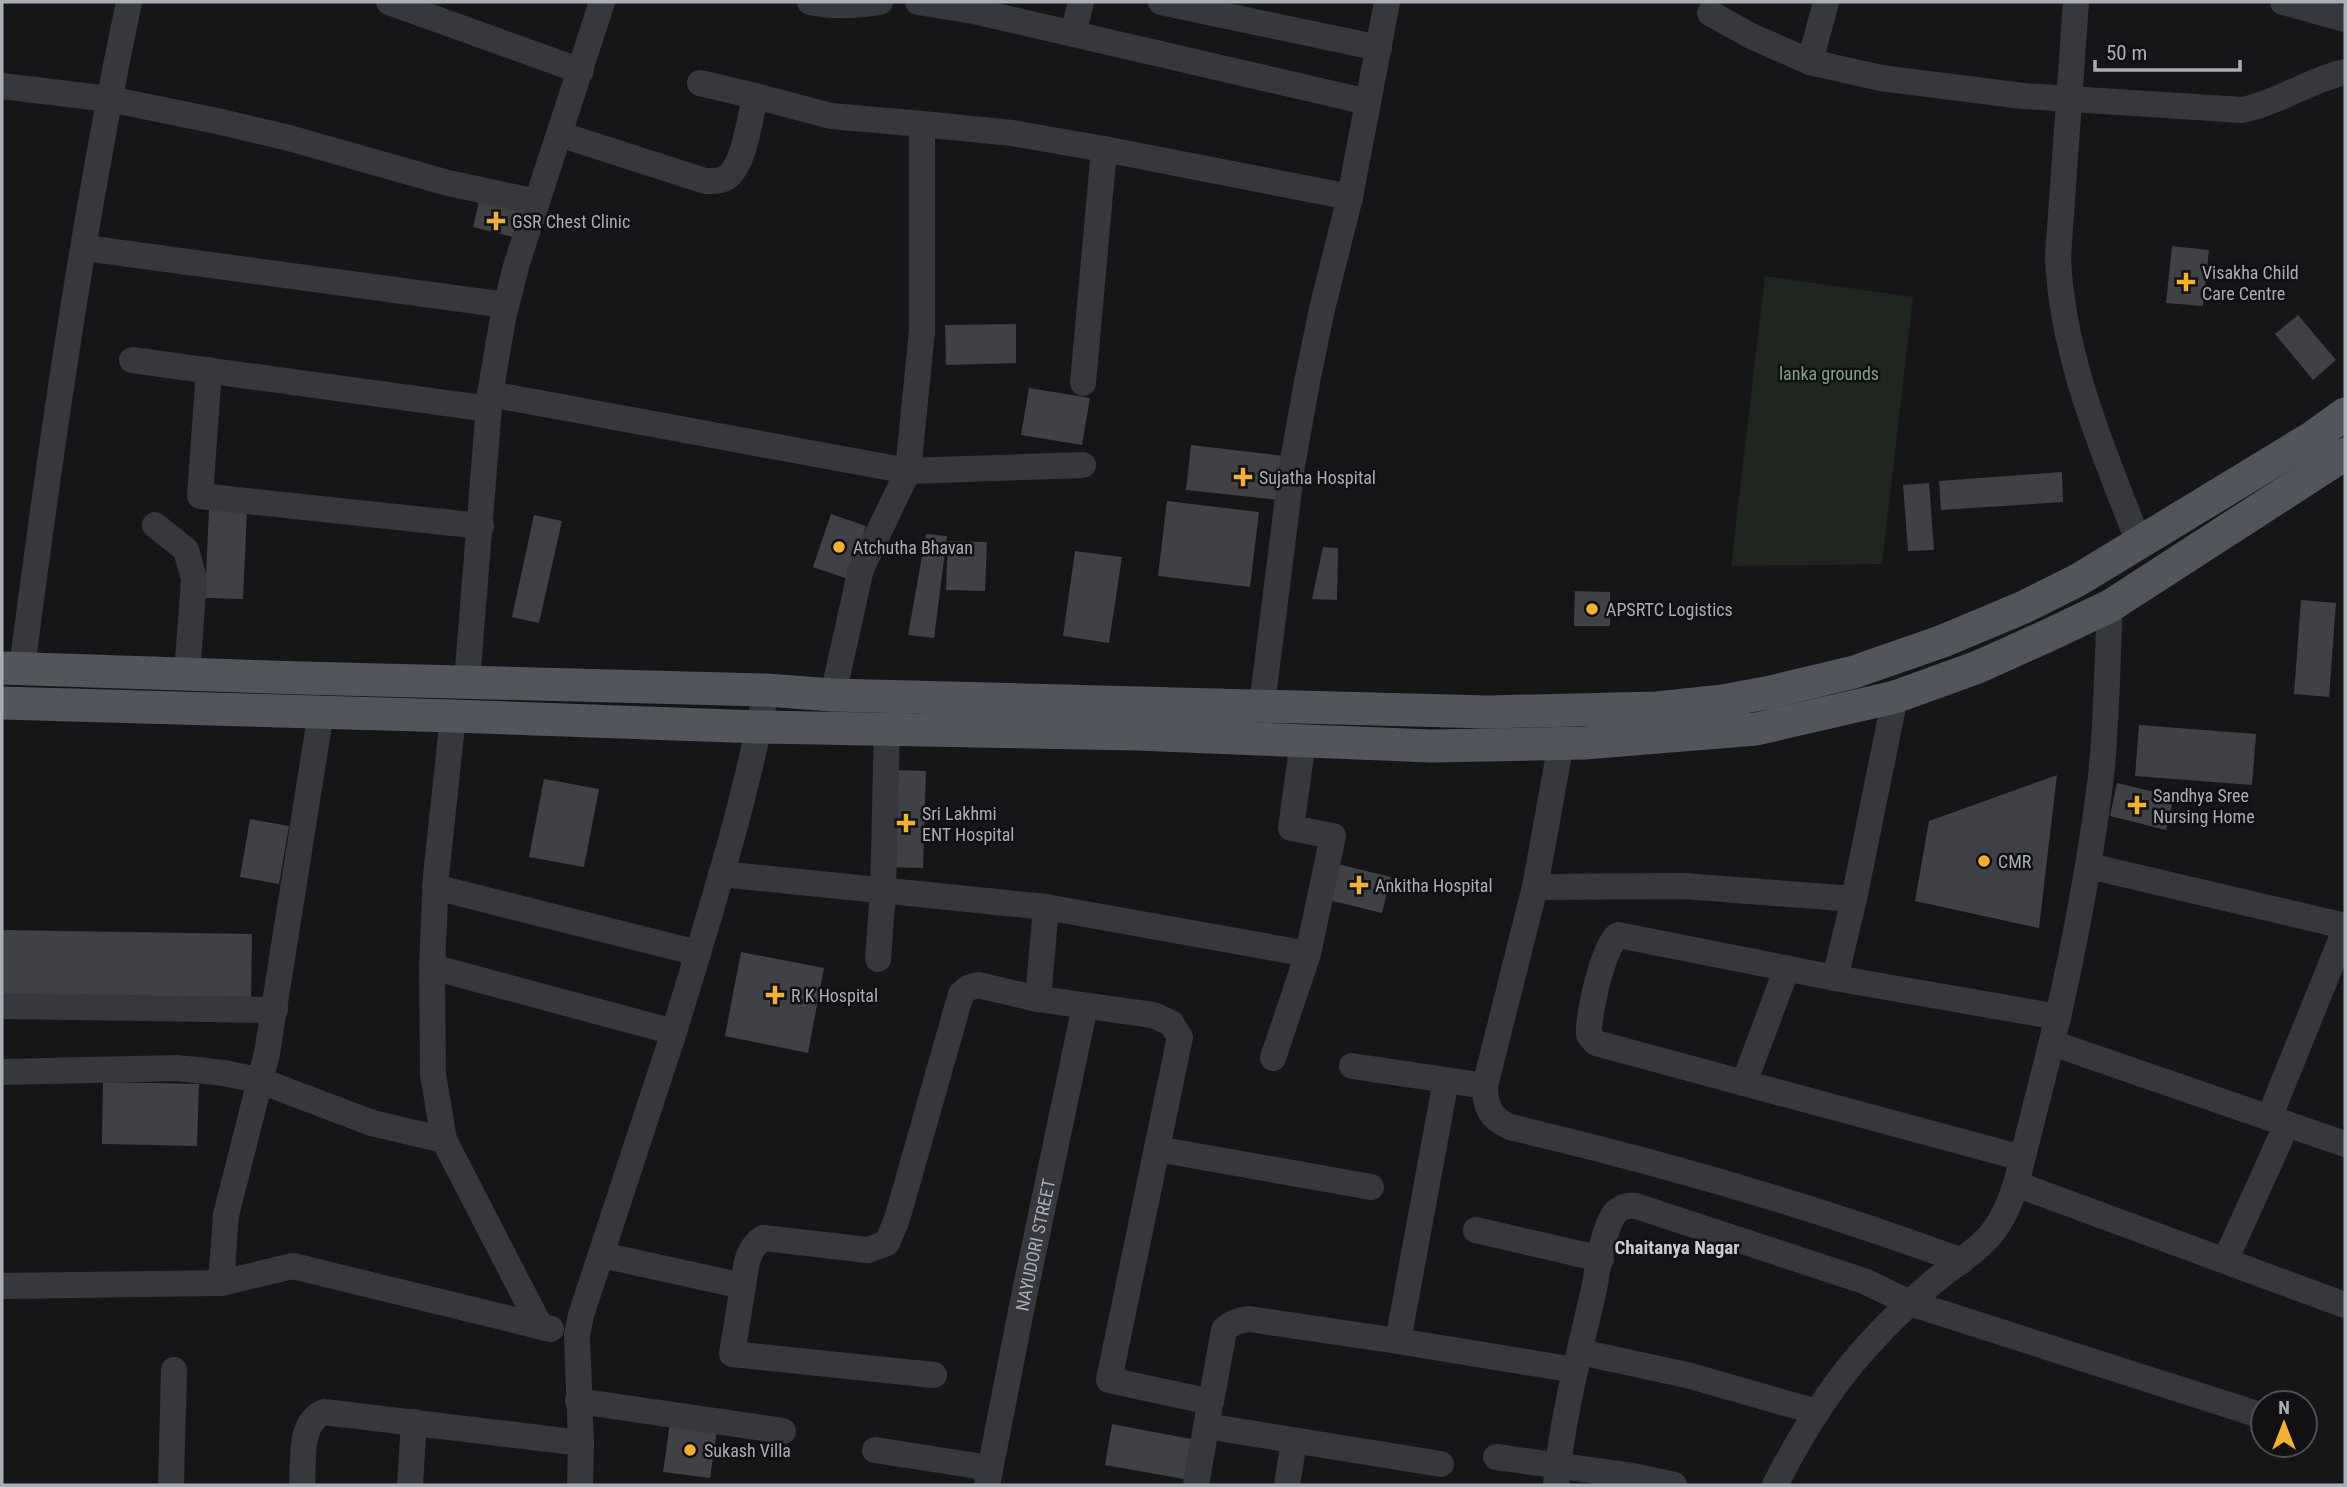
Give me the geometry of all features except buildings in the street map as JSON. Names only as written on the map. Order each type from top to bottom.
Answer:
[{"type":"main road","points":[[12,668],[766,690],[833,695],[1488,712],[1657,708],[1771,692],[1854,672],[1943,641],[2078,580],[2313,437],[2345,414]]},
{"type":"main road","points":[[2,703],[759,727],[1136,734],[1431,746],[1534,746],[1756,729],[1895,697],[1978,667],[2110,606],[2345,454]]},
{"type":"street","points":[[12,668],[44,497],[109,99],[129,2]]},
{"type":"street","points":[[389,2],[581,71]]},
{"type":"street","points":[[467,681],[490,402],[506,305],[517,263],[602,2]]},
{"type":"street","points":[[810,2],[831,5],[880,2]]},
{"type":"street","points":[[918,2],[974,11],[1368,102]]},
{"type":"street","points":[[1073,34],[1081,2]]},
{"type":"street","points":[[1161,2],[1379,48]]},
{"type":"street","points":[[1262,705],[1292,466],[1322,309],[1350,197],[1387,2]]},
{"type":"street","points":[[1810,62],[1826,2]]},
{"type":"street","points":[[2076,2],[2058,257],[2059,297],[2083,393],[2139,543]]},
{"type":"street","points":[[2283,2],[2345,19]]},
{"type":"street","points":[[1710,13],[1751,36],[1810,62],[1881,78],[2023,96],[2242,110],[2260,106],[2315,80],[2345,72]]},
{"type":"street","points":[[700,83],[831,116],[1012,133],[1350,197]]},
{"type":"street","points":[[2,86],[109,99],[277,135],[448,183],[537,202]]},
{"type":"street","points":[[559,134],[705,181],[717,181],[727,177],[736,168],[754,96]]},
{"type":"street","points":[[833,695],[862,569],[908,471],[922,331],[922,124]]},
{"type":"street","points":[[1083,383],[1104,149]]},
{"type":"street","points":[[85,248],[506,305]]},
{"type":"street","points":[[132,360],[490,402],[908,471],[1083,465]]},
{"type":"street","points":[[209,370],[200,496],[481,526]]},
{"type":"street","points":[[155,525],[186,550],[194,579],[187,674]]},
{"type":"street","points":[[1775,1485],[1835,1383],[1910,1303],[1982,1246],[1996,1230],[2008,1207],[2055,1030],[2079,926],[2101,773],[2110,606]]},
{"type":"street","points":[[580,1485],[577,1335],[581,1315],[698,953],[721,874],[766,690]]},
{"type":"street","points":[[1835,978],[1895,697]]},
{"type":"street","points":[[221,1283],[226,1215],[261,1081],[275,1010],[321,712]]},
{"type":"street","points":[[453,716],[435,887],[432,967],[433,1074],[444,1140],[540,1326]]},
{"type":"street","points":[[878,959],[883,891],[887,729]]},
{"type":"street","points":[[1273,1058],[1308,954],[1333,835],[1291,828],[1303,741]]},
{"type":"street","points":[[1561,743],[1535,887],[1485,1086],[1485,1101],[1489,1113],[1510,1127],[1608,1150],[1719,1181],[1826,1214],[1962,1261]]},
{"type":"street","points":[[2089,866],[2345,928],[2278,1121],[2225,1261]]},
{"type":"street","points":[[721,874],[1046,907],[1308,954]]},
{"type":"street","points":[[1535,887],[1684,886],[1854,899]]},
{"type":"street","points":[[435,887],[698,953]]},
{"type":"street","points":[[1038,999],[1046,907]]},
{"type":"street","points":[[2022,1158],[1596,1043],[1589,1035],[1590,1021],[1608,950],[1614,937],[1625,934],[1835,978],[2055,1030],[2278,1121],[2345,1144]]},
{"type":"street","points":[[432,967],[674,1032]]},
{"type":"street","points":[[1744,1083],[1787,968]]},
{"type":"street","points":[[934,1375],[732,1354],[748,1255],[755,1243],[763,1238],[776,1238],[868,1250],[887,1243],[897,1219],[961,994],[978,985],[1038,999],[1153,1015],[1164,1018],[1177,1030],[1179,1046],[1109,1380],[1294,1441],[1441,1464]]},
{"type":"street","points":[[2,1006],[275,1010]]},
{"type":"street","name":"NAYUDORI STREET","points":[[989,1477],[1085,1006]]},
{"type":"street","points":[[1352,1066],[1485,1086]]},
{"type":"street","points":[[2,1072],[177,1068],[224,1073],[261,1081],[360,1120],[444,1140]]},
{"type":"street","points":[[1398,1341],[1447,1080]]},
{"type":"street","points":[[1157,1149],[1371,1187]]},
{"type":"street","points":[[2016,1184],[2345,1305]]},
{"type":"street","points":[[1557,1475],[1578,1361],[1614,1214],[1620,1208],[1636,1206],[1864,1281],[1910,1303],[2249,1412]]},
{"type":"street","points":[[1476,1230],[1601,1259]]},
{"type":"street","points":[[602,1255],[743,1286]]},
{"type":"street","points":[[2,1286],[221,1283],[293,1266],[577,1335]]},
{"type":"street","points":[[1196,1485],[1224,1330],[1231,1323],[1249,1319],[1398,1341],[1687,1375],[1817,1412]]},
{"type":"street","points":[[171,1485],[173,1370]]},
{"type":"street","points":[[578,1401],[783,1431]]},
{"type":"street","points":[[302,1485],[306,1431],[316,1415],[324,1412],[581,1443]]},
{"type":"street","points":[[410,1485],[414,1422]]},
{"type":"street","points":[[1287,1485],[1294,1441]]},
{"type":"street","points":[[875,1450],[989,1477]]},
{"type":"street","points":[[1496,1457],[1557,1475],[1633,1476],[1674,1485]]},
{"type":"green space","name":"lanka grounds","points":[[1765,276],[1913,297],[1882,564],[1731,566]]},
{"type":"place","name":"GSR Chest Clinic","points":[[496,221]]},
{"type":"place","name":"Visakha Child Care Centre","points":[[2186,282]]},
{"type":"place","name":"Sujatha Hospital","points":[[1243,477]]},
{"type":"place","name":"Atchutha Bhavan","points":[[839,547]]},
{"type":"place","name":"APSRTC Logistics","points":[[1592,609]]},
{"type":"place","name":"Sandhya Sree Nursing Home","points":[[2137,805]]},
{"type":"place","name":"Sri Lakhmi ENT Hospital","points":[[906,823]]},
{"type":"place","name":"CMR","points":[[1984,861]]},
{"type":"place","name":"Ankitha Hospital","points":[[1359,885]]},
{"type":"place","name":"R K Hospital","points":[[775,995]]},
{"type":"place","name":"Sukash Villa","points":[[690,1450]]},
{"type":"district","name":"Chaitanya Nagar","points":[[1677,1247]]}]
